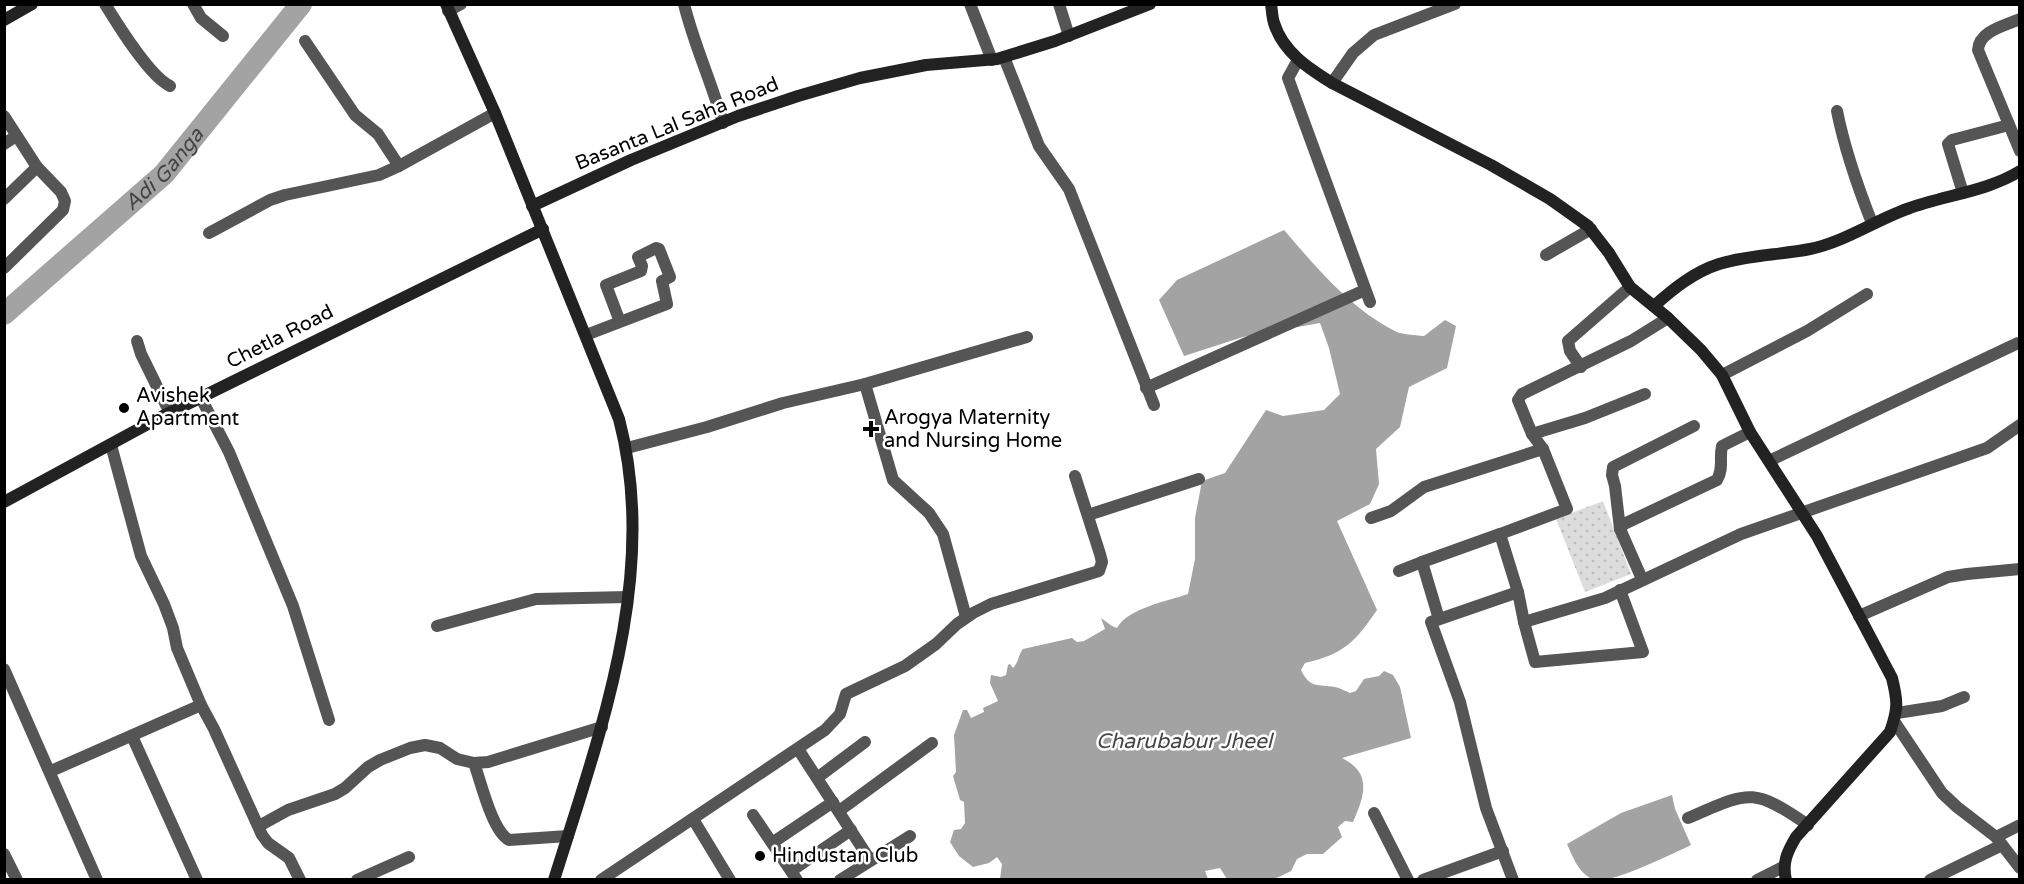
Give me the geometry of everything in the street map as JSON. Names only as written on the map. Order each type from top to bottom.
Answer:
[{"type":"main road","name":"Basanta Lal Saha Road","points":[[532,206],[631,160],[788,99],[860,78],[926,65],[998,58],[1069,36],[1150,4]]},
{"type":"main road","points":[[4,20],[31,5]]},
{"type":"main road","points":[[1271,5],[1273,22],[1284,44],[1298,60],[1332,83],[1491,165],[1571,213],[1591,230],[1609,253],[1630,287],[1668,318],[1711,360],[1722,375],[1750,432],[1802,511],[1892,678],[1896,695],[1895,717],[1890,732],[1796,837],[1787,852],[1784,873]]},
{"type":"main road","points":[[447,8],[495,113],[619,419],[627,448],[633,494],[628,597],[602,727],[554,879]]},
{"type":"main road","points":[[1654,306],[1684,282],[1716,265],[1810,249],[1926,202],[1963,193],[2019,171]]},
{"type":"main road","name":"Chetla Road","points":[[4,502],[170,413],[543,229]]},
{"type":"street","points":[[105,4],[127,38],[151,68],[170,86]]},
{"type":"street","points":[[193,4],[201,18],[223,36]]},
{"type":"street","points":[[447,8],[461,4]]},
{"type":"street","points":[[684,4],[693,39],[715,94],[723,123]]},
{"type":"street","points":[[970,4],[1039,146],[1069,189],[1154,405]]},
{"type":"street","points":[[1059,4],[1069,36]]},
{"type":"street","points":[[1332,83],[1353,53],[1374,34],[1440,7],[1455,4]]},
{"type":"street","points":[[2019,20],[1983,36],[1978,43],[1978,50],[2019,151]]},
{"type":"street","points":[[305,41],[355,115],[378,134],[399,166]]},
{"type":"street","points":[[1146,388],[1368,296],[1288,78],[1298,60]]},
{"type":"street","points":[[1837,111],[1845,150],[1872,223]]},
{"type":"street","points":[[209,233],[270,200],[302,191],[379,176],[495,113]]},
{"type":"street","points":[[4,116],[37,167],[61,192],[65,201],[63,210],[4,268]]},
{"type":"street","points":[[1963,193],[1948,144],[1952,140],[2009,125]]},
{"type":"street","points":[[4,144],[16,136]]},
{"type":"street","points":[[4,199],[37,167]]},
{"type":"street","points":[[1546,255],[1591,230]]},
{"type":"street","points":[[586,335],[620,322],[667,304],[662,281],[670,277],[659,249],[638,257],[642,266],[641,271],[606,285],[620,322]]},
{"type":"street","points":[[1581,367],[1569,351],[1568,341],[1630,287]]},
{"type":"street","points":[[1722,375],[1807,331],[1867,294]]},
{"type":"street","points":[[1400,571],[1567,509],[1543,449],[1532,434],[1518,400],[1522,394],[1631,341],[1668,318]]},
{"type":"street","points":[[627,448],[707,427],[783,403],[865,384],[1027,337]]},
{"type":"street","points":[[137,341],[170,413]]},
{"type":"street","points":[[1769,461],[2018,343]]},
{"type":"street","points":[[865,384],[893,480],[929,513],[943,534],[966,617]]},
{"type":"street","points":[[1532,434],[1585,418],[1645,394]]},
{"type":"street","points":[[201,398],[229,452],[293,606],[329,720]]},
{"type":"street","points":[[1524,622],[1605,598],[1741,534],[1802,511],[1987,448],[2019,424]]},
{"type":"street","points":[[1642,579],[1620,529],[1616,486],[1612,475],[1613,467],[1694,426]]},
{"type":"street","points":[[1620,529],[1624,524],[1717,480],[1722,472],[1720,452],[1722,446],[1750,432]]},
{"type":"street","points":[[111,445],[141,556],[164,604],[173,628],[177,648],[201,705],[268,843],[289,858],[300,879]]},
{"type":"street","points":[[1371,518],[1391,511],[1424,487],[1543,449]]},
{"type":"street","points":[[601,879],[798,749],[835,720],[840,714],[846,694],[905,666],[936,644],[966,617],[992,604],[1098,571],[1102,562],[1075,476]]},
{"type":"street","points":[[1088,515],[1199,479]]},
{"type":"street","points":[[1500,534],[1518,592],[1535,662],[1643,652],[1620,590]]},
{"type":"street","points":[[1422,562],[1440,619]]},
{"type":"street","points":[[1859,616],[1948,577],[2019,569]]},
{"type":"street","points":[[1513,879],[1486,808],[1460,702],[1431,622],[1518,592]]},
{"type":"street","points":[[436,626],[536,599],[628,597]]},
{"type":"street","points":[[4,669],[97,879]]},
{"type":"street","points":[[1964,696],[1942,706],[1895,717],[1942,793],[1999,841],[2019,868]]},
{"type":"street","points":[[51,771],[201,705]]},
{"type":"street","points":[[259,826],[288,810],[335,794],[380,760],[410,748],[425,744],[440,748],[457,759],[488,762],[602,727]]},
{"type":"street","points":[[132,736],[197,879]]},
{"type":"street","points":[[816,778],[865,742]]},
{"type":"street","points":[[772,843],[836,807],[932,743]]},
{"type":"street","points":[[798,749],[870,860]]},
{"type":"street","points":[[474,762],[495,822],[504,837],[510,840],[568,836]]},
{"type":"street","points":[[1688,818],[1742,796],[1756,796],[1782,807],[1808,825]]},
{"type":"street","points":[[1374,813],[1408,879]]},
{"type":"street","points":[[753,815],[794,875],[851,831]]},
{"type":"street","points":[[693,819],[727,878]]},
{"type":"street","points":[[1930,879],[1999,841],[2019,825]]},
{"type":"street","points":[[840,879],[910,836]]},
{"type":"street","points":[[1423,879],[1503,851]]},
{"type":"street","points":[[4,854],[17,879]]},
{"type":"street","points":[[357,879],[409,857]]},
{"type":"street","points":[[1757,879],[1784,873]]},
{"type":"shaded area","points":[[1603,501],[1631,574],[1585,592],[1556,519]]},
{"type":"water","name":"Charubabur Jheel","points":[[1284,230],[1321,272],[1348,298],[1377,321],[1396,332],[1424,336],[1445,320],[1456,326],[1447,368],[1409,387],[1400,427],[1376,449],[1379,484],[1370,504],[1337,521],[1377,610],[1362,631],[1347,645],[1330,655],[1305,663],[1301,670],[1311,683],[1337,687],[1350,693],[1356,691],[1364,679],[1379,676],[1384,671],[1393,675],[1400,687],[1411,738],[1342,758],[1352,764],[1362,778],[1363,794],[1353,822],[1345,821],[1338,827],[1342,837],[1323,854],[1307,854],[1297,859],[1291,871],[1271,880],[1227,879],[1220,868],[1205,871],[1208,879],[1000,879],[1002,864],[997,857],[989,863],[973,867],[959,856],[950,842],[954,830],[961,829],[965,823],[964,802],[960,800],[953,776],[956,772],[954,735],[963,710],[967,710],[971,718],[984,712],[983,708],[998,701],[990,683],[991,675],[1001,677],[1006,675],[1008,665],[1010,664],[1013,668],[1023,649],[1072,638],[1077,642],[1084,641],[1105,629],[1101,618],[1117,628],[1122,621],[1139,610],[1188,594],[1195,559],[1195,518],[1202,481],[1225,473],[1266,410],[1283,416],[1324,410],[1340,394],[1329,348],[1320,323],[1243,337],[1184,356],[1159,300],[1177,280]]},
{"type":"water","points":[[1672,795],[1675,809],[1691,845],[1643,867],[1603,880],[1589,878],[1581,870],[1567,844],[1621,813]]},
{"type":"waterway","name":"Adi Ganga","points":[[4,314],[164,174],[301,4]]},
{"type":"place","name":"Avishek Apartment","points":[[124,408]]},
{"type":"place","name":"Arogya Maternity and Nursing Home","points":[[871,429]]},
{"type":"place","name":"Hindustan Club","points":[[760,856]]}]
